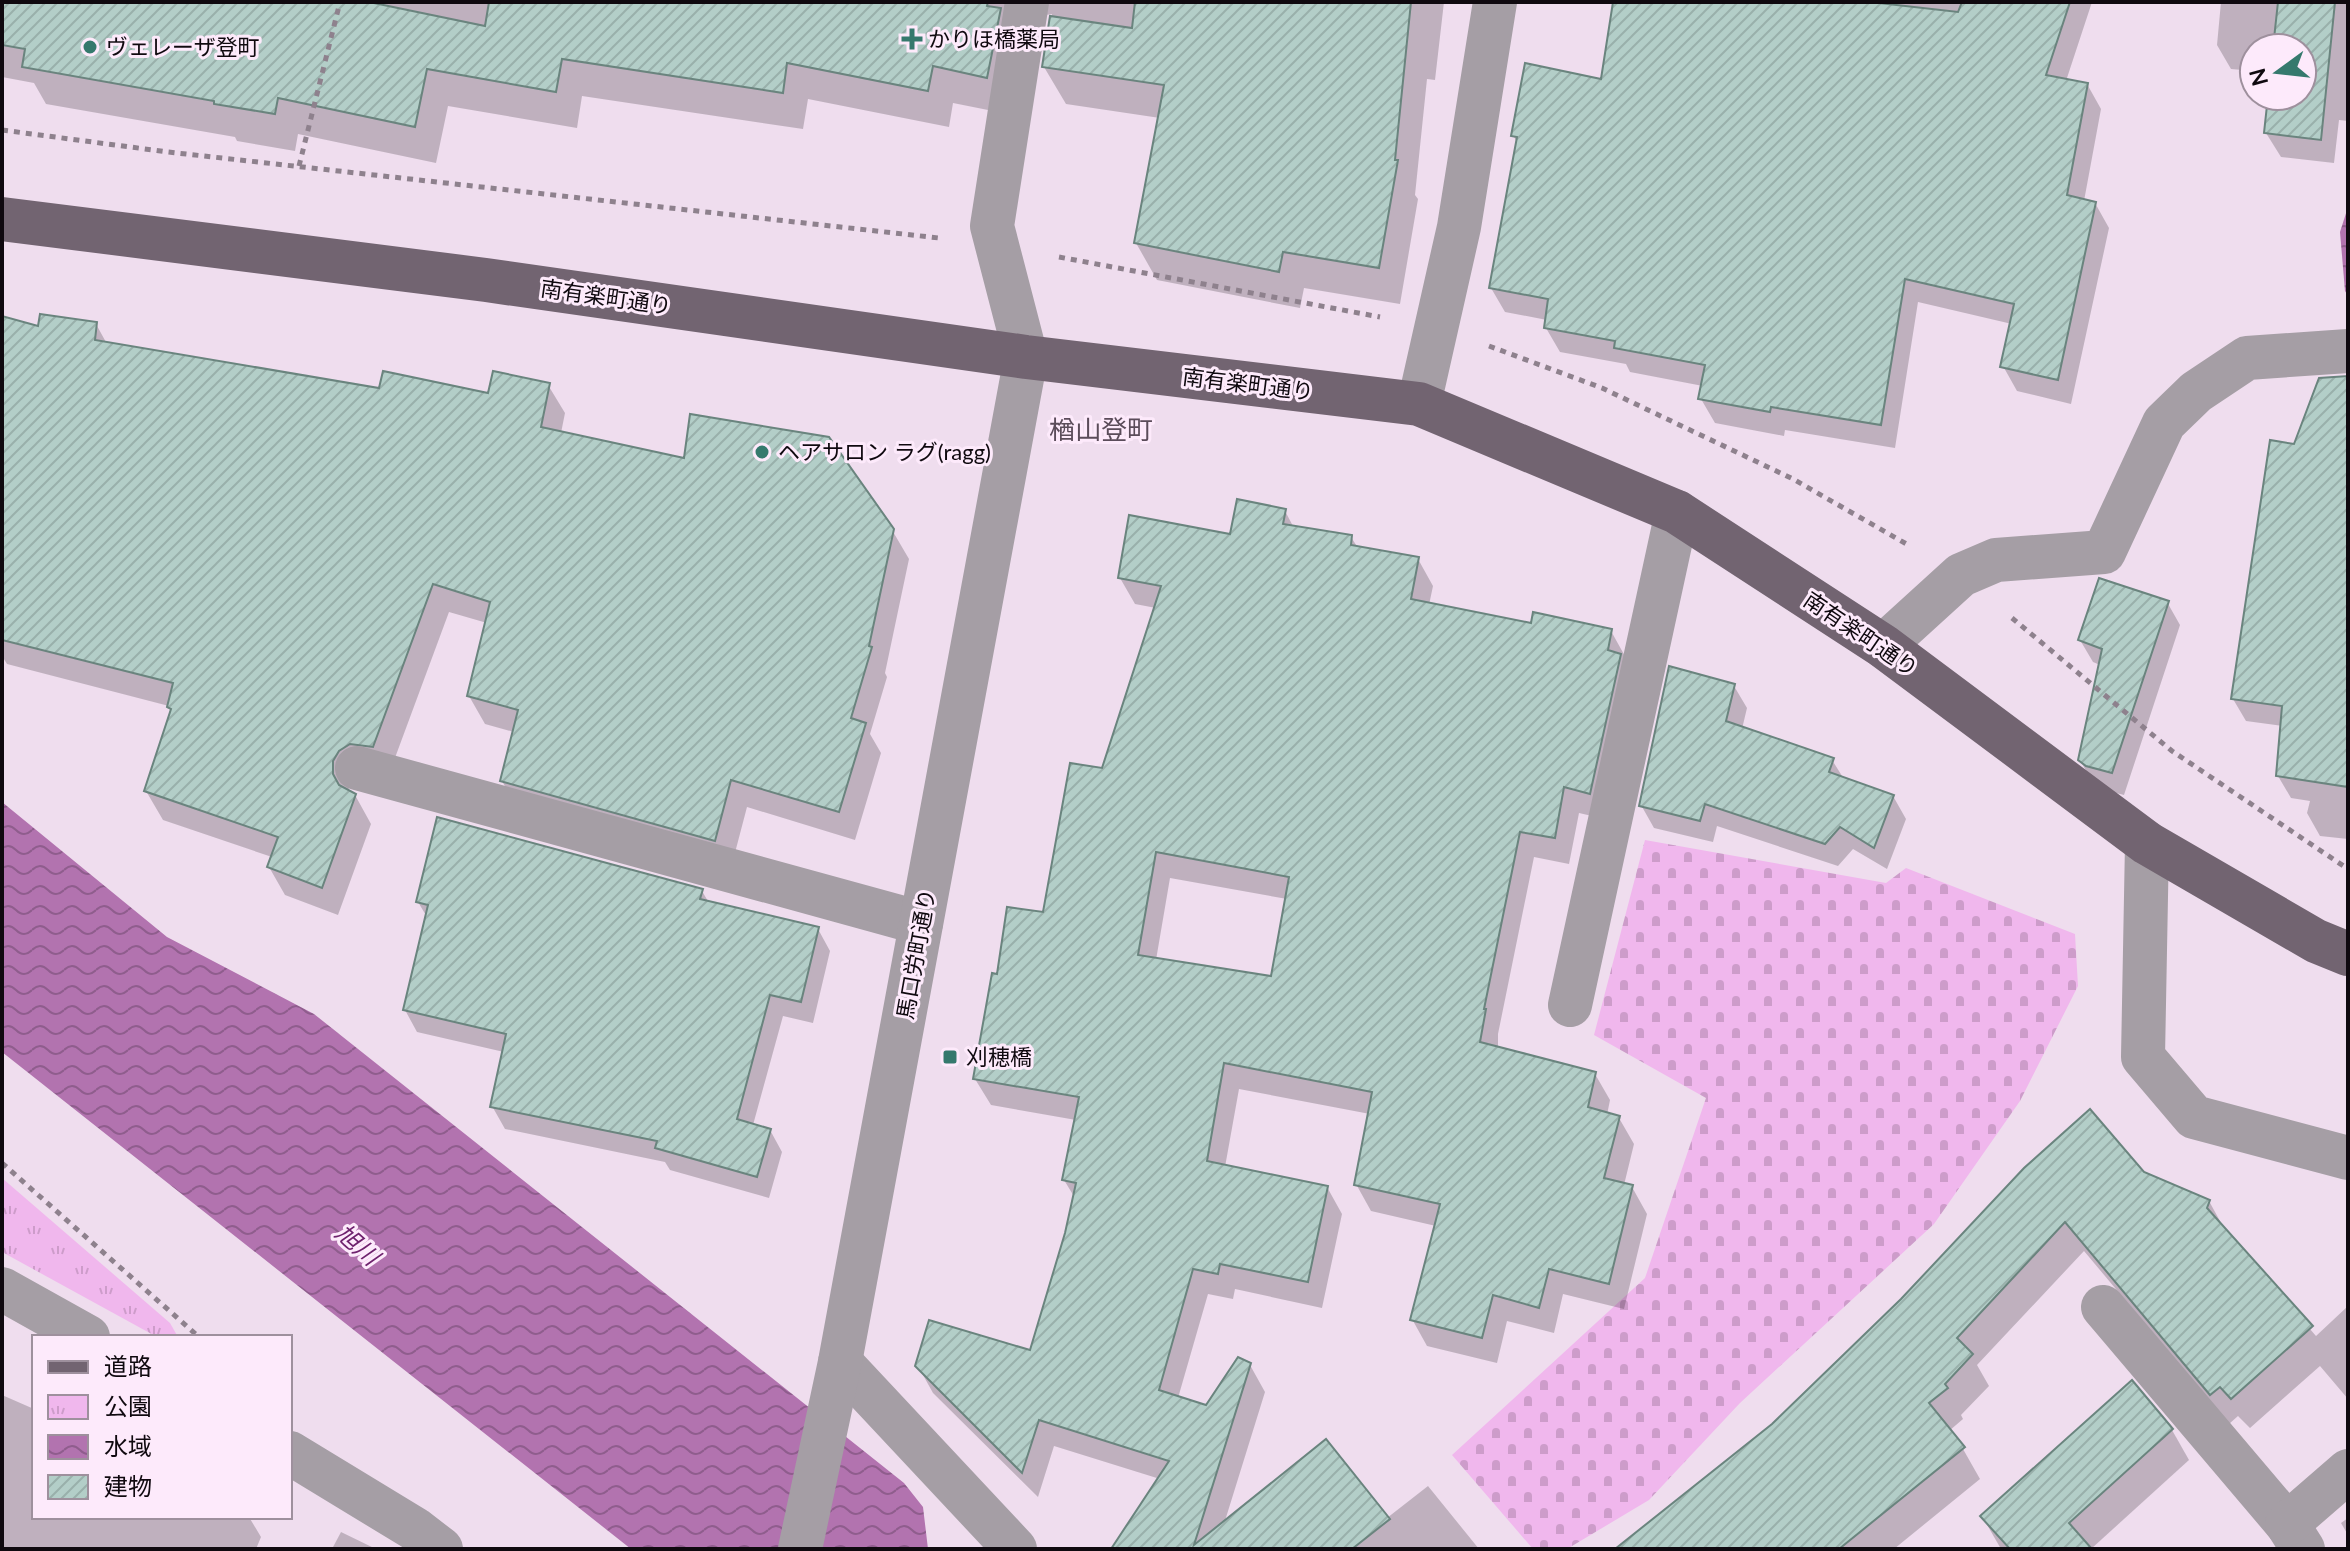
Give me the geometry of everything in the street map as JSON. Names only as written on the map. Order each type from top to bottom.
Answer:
[{"type":"main road","name":"南有楽町通り","points":[[2,219],[486,280],[1026,357],[1419,404],[1677,512],[1883,646],[2147,843],[2316,941],[2348,954]]},
{"type":"street","points":[[1026,357],[992,226],[1027,2]]},
{"type":"street","points":[[1419,404],[1459,227],[1495,2]]},
{"type":"street","points":[[1883,646],[1961,575],[1996,560],[2104,552],[2164,423],[2196,392],[2247,358],[2348,351]]},
{"type":"street","name":"馬口労町通り","points":[[800,1549],[837,1380],[1026,357]]},
{"type":"street","points":[[1570,1005],[1677,512]]},
{"type":"street","points":[[357,768],[921,923]]},
{"type":"street","points":[[2147,843],[2143,1057],[2194,1117],[2348,1158]]},
{"type":"street","points":[[4,1297],[84,1335]]},
{"type":"street","points":[[2103,1307],[2295,1536],[2348,1471]]},
{"type":"street","points":[[837,1380],[1015,1549]]},
{"type":"street","points":[[292,1454],[415,1529],[441,1549]]},
{"type":"path","points":[[299,166],[340,2]]},
{"type":"path","points":[[2,1163],[197,1335]]},
{"type":"green space","points":[[1645,840],[1886,883],[1906,868],[2075,934],[2078,986],[2020,1101],[1934,1224],[1740,1403],[1649,1500],[1567,1549],[1533,1549],[1452,1455],[1645,1278],[1706,1098],[1594,1035]]},
{"type":"green space","points":[[2,1178],[170,1323],[177,1335],[153,1335],[2,1252]]},
{"type":"water","points":[[2348,207],[2348,296],[2340,232]]},
{"type":"water","name":"旭川","points":[[2,802],[167,937],[314,1014],[904,1483],[923,1507],[928,1549],[631,1549],[2,1052]]},
{"type":"building","points":[[2,2],[369,2],[485,26],[489,2],[988,2],[987,6],[1001,8],[987,78],[933,66],[928,91],[787,63],[783,93],[562,59],[556,92],[427,69],[415,127],[278,98],[275,114],[22,67],[25,49],[2,45]]},
{"type":"building","points":[[1135,2],[1411,2],[1395,160],[1398,160],[1379,268],[1283,252],[1279,272],[1134,243],[1164,85],[1042,67],[1050,16],[1132,28]]},
{"type":"building","points":[[1613,2],[1870,2],[1958,12],[1962,2],[2070,2],[2046,75],[2088,83],[2067,195],[2096,202],[2058,380],[2000,367],[2014,304],[1905,279],[1881,425],[1771,407],[1770,412],[1698,399],[1705,365],[1614,348],[1615,341],[1544,328],[1548,299],[1489,288],[1517,137],[1511,136],[1525,63],[1601,79]]},
{"type":"building","points":[[2278,2],[2335,2],[2321,140],[2264,133],[2266,112],[2318,112],[2318,32],[2275,32]]},
{"type":"building","points":[[40,314],[97,322],[95,340],[379,388],[383,371],[488,393],[493,371],[550,383],[541,427],[684,458],[690,414],[829,437],[894,529],[869,646],[872,647],[851,718],[866,723],[839,812],[731,780],[715,841],[500,781],[518,710],[467,696],[490,602],[433,584],[373,747],[350,744],[339,751],[333,761],[333,774],[339,785],[356,794],[322,888],[267,867],[278,837],[144,791],[171,709],[167,707],[173,683],[2,640],[2,316],[38,326]]},
{"type":"building","points":[[2348,376],[2348,787],[2276,776],[2282,706],[2231,699],[2270,440],[2294,444],[2319,378]]},
{"type":"building","points":[[1237,499],[1286,509],[1283,524],[1352,535],[1351,545],[1419,557],[1411,599],[1531,623],[1533,612],[1612,629],[1608,650],[1621,654],[1590,794],[1564,787],[1555,838],[1520,832],[1480,1042],[1596,1072],[1588,1107],[1620,1116],[1604,1178],[1633,1185],[1609,1284],[1549,1269],[1539,1308],[1493,1295],[1482,1338],[1410,1320],[1440,1204],[1354,1185],[1372,1092],[1224,1063],[1207,1161],[1328,1186],[1308,1282],[1220,1264],[1218,1274],[1193,1269],[1159,1390],[1206,1405],[1238,1357],[1251,1363],[1194,1545],[1326,1439],[1390,1519],[1352,1549],[1111,1549],[1169,1461],[1039,1420],[1022,1473],[915,1366],[929,1320],[1030,1350],[1065,1233],[1076,1183],[1062,1180],[1079,1097],[973,1079],[992,973],[997,974],[1007,907],[1043,912],[1070,763],[1102,768],[1161,586],[1118,578],[1129,515],[1230,534]],"holes":[[[1156,852],[1289,877],[1271,976],[1138,955]]]},
{"type":"building","points":[[2099,578],[2169,601],[2112,773],[2086,766],[2078,760],[2102,649],[2078,640]]},
{"type":"building","points":[[1669,666],[1735,684],[1726,721],[1834,758],[1829,772],[1894,795],[1874,848],[1840,827],[1825,844],[1705,804],[1700,821],[1639,806]]},
{"type":"building","points":[[437,817],[703,889],[700,899],[819,927],[801,1002],[770,995],[737,1119],[771,1129],[757,1177],[655,1148],[657,1141],[490,1107],[506,1034],[403,1010],[428,905],[416,902]]},
{"type":"building","points":[[2090,1109],[2144,1172],[2210,1200],[2207,1208],[2313,1326],[2231,1399],[2220,1387],[2210,1395],[2065,1222],[1957,1338],[1973,1354],[1945,1384],[1948,1388],[1929,1403],[1965,1447],[1839,1549],[1615,1549],[1772,1424],[1901,1299],[2024,1168]]},
{"type":"building","points":[[2132,1380],[2173,1429],[2069,1523],[2092,1549],[2010,1549],[1980,1516]]},
{"type":"place","name":"かりほ橋薬局","points":[[912,39]]},
{"type":"place","name":"ヴェレーザ登町","points":[[90,47]]},
{"type":"place","name":"ヘアサロン ラグ(ragg)","points":[[762,452]]},
{"type":"place","name":"刈穂橋","points":[[950,1057]]},
{"type":"district","name":"楢山登町","points":[[1101,430]]}]
